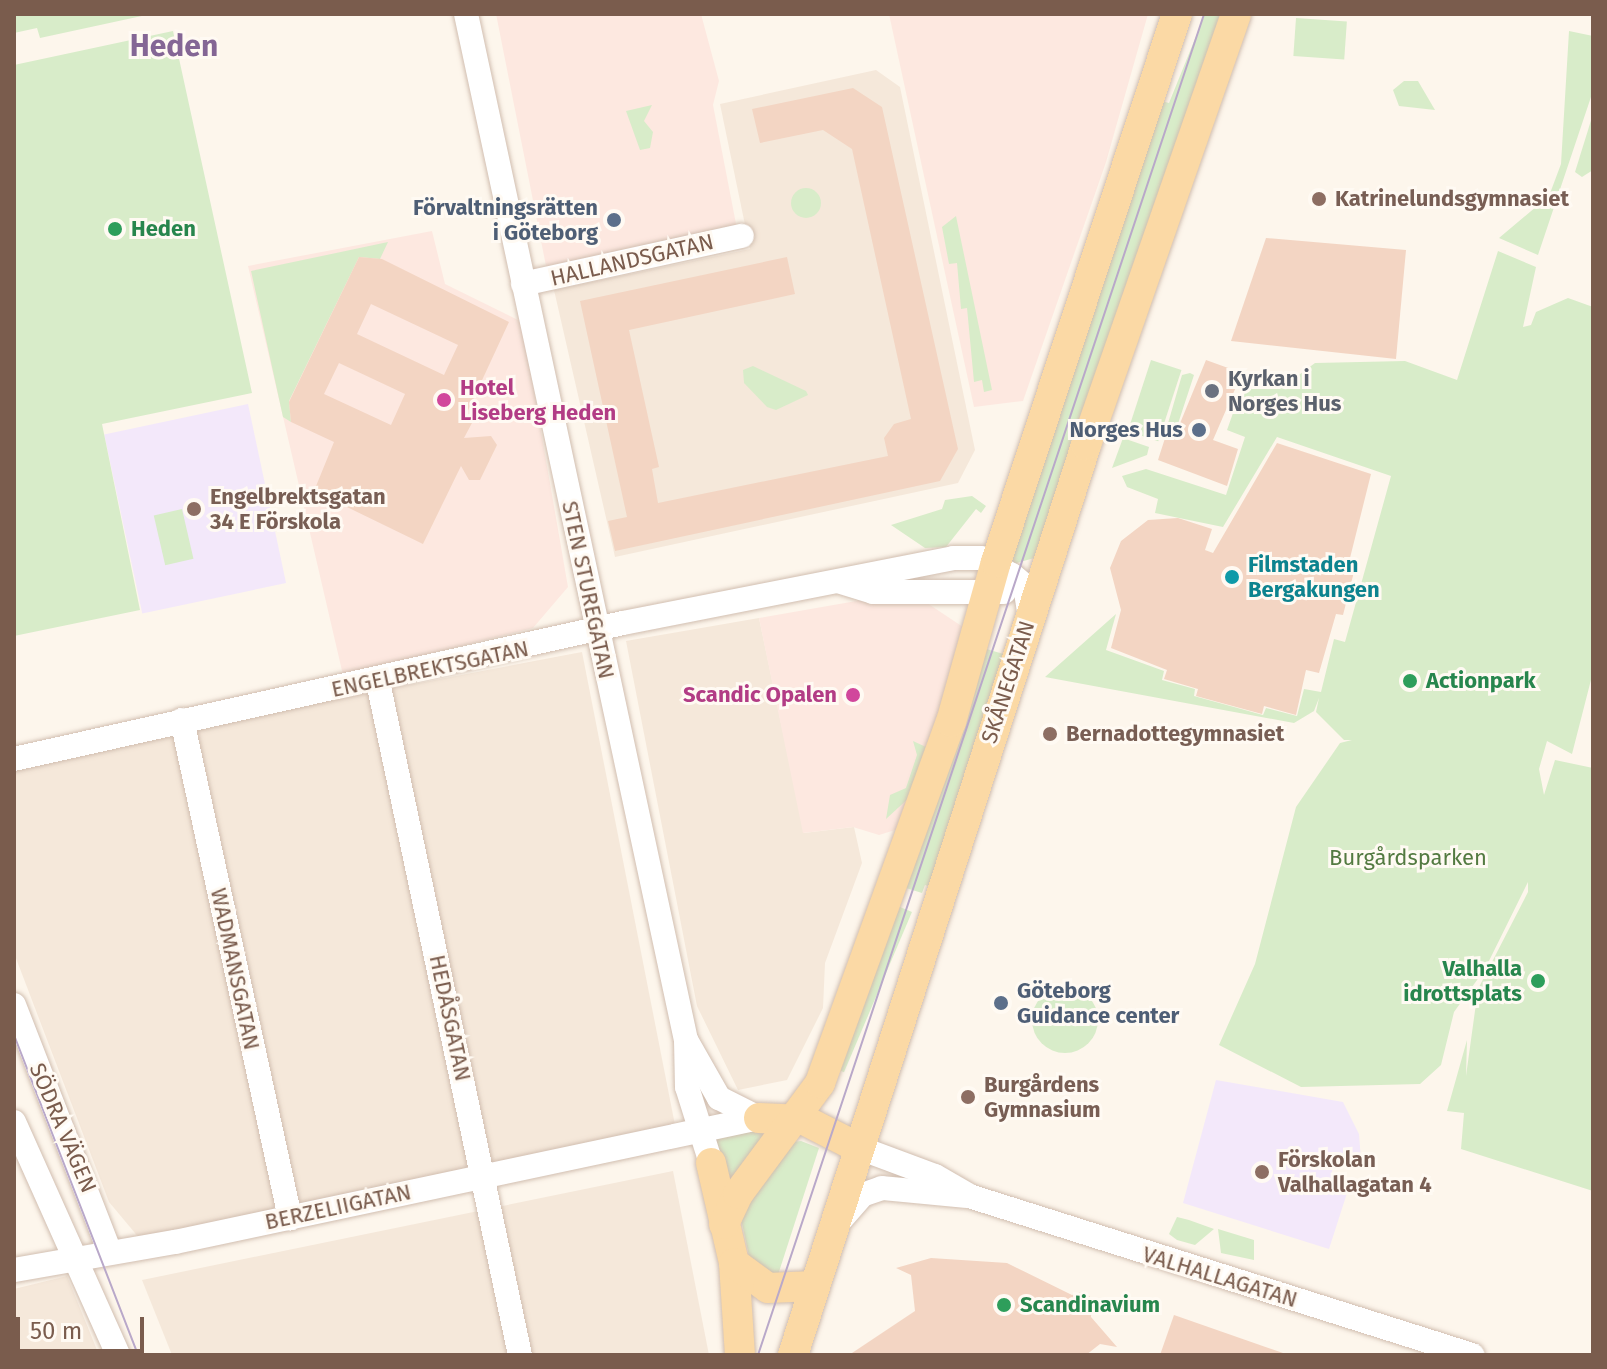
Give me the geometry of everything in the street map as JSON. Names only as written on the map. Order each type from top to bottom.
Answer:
[{"type":"main road","name":"SKÅNEGATAN","points":[[724,1224],[792,1117],[820,1083],[951,722],[996,562],[1177,14]]},
{"type":"main road","name":"SKÅNEGATAN","points":[[793,1355],[857,1147],[1047,564],[1236,14]]},
{"type":"main road","points":[[759,1118],[792,1117],[857,1147]]},
{"type":"main road","points":[[828,1131],[842,1155],[845,1185]]},
{"type":"main road","points":[[711,1163],[734,1263],[740,1355]]},
{"type":"main road","points":[[734,1263],[768,1288],[814,1286]]},
{"type":"street","name":"STEN STUREGATAN","points":[[466,14],[686,1040],[682,1059],[711,1163]]},
{"type":"street","name":"HALLANDSGATAN","points":[[523,284],[742,236]]},
{"type":"street","name":"ENGELBREKTSGATAN","points":[[16,758],[182,720],[378,682],[597,631],[953,558],[996,562]]},
{"type":"street","points":[[996,562],[1025,586],[1030,618]]},
{"type":"street","points":[[1025,586],[1047,564]]},
{"type":"street","name":"ENGELBREKTSGATAN","points":[[841,582],[873,592],[987,593],[1025,586]]},
{"type":"street","name":"HEDÅSGATAN","points":[[378,682],[520,1355]]},
{"type":"street","name":"WADMANSGATAN","points":[[182,720],[290,1218]]},
{"type":"street","name":"SÖDRA VÄGEN","points":[[14,1005],[110,1252]]},
{"type":"street","points":[[686,1040],[719,1098],[759,1118]]},
{"type":"street","name":"BERZELIIGATAN","points":[[14,1270],[290,1218],[759,1118]]},
{"type":"street","name":"SÖDRA VÄGEN","points":[[14,1122],[118,1355]]},
{"type":"street","name":"VALHALLAGATAN","points":[[857,1147],[935,1176],[969,1196]]},
{"type":"street","name":"VALHALLAGATAN","points":[[832,1230],[862,1195],[882,1188],[969,1196],[1472,1355]]},
{"type":"shaded area","points":[[496,14],[701,14],[719,81],[713,105],[737,229],[547,271]]},
{"type":"shaded area","points":[[889,14],[1148,14],[1106,162],[1023,401],[974,407]]},
{"type":"shaded area","points":[[876,70],[900,87],[975,450],[958,483],[615,557],[554,290],[750,249],[720,104]]},
{"type":"shaded area","points":[[432,231],[445,284],[522,322],[568,587],[533,628],[343,675],[248,266]]},
{"type":"shaded area","name":"Engelbrektsgatan 34 E Förskola","points":[[248,404],[286,583],[142,614],[104,435]]},
{"type":"shaded area","points":[[862,600],[927,603],[969,631],[911,825],[879,835],[853,827],[803,833],[759,618]]},
{"type":"shaded area","points":[[759,618],[804,833],[854,827],[862,863],[825,963],[823,1008],[787,1080],[738,1090],[697,1006],[626,641]]},
{"type":"shaded area","points":[[582,652],[675,1125],[140,1239],[109,1202],[14,953],[14,768],[198,725]]},
{"type":"shaded area","name":"Förskolan Valhallagatan 4","points":[[1216,1080],[1343,1102],[1359,1134],[1361,1160],[1335,1155],[1330,1183],[1348,1190],[1329,1249],[1183,1203]]},
{"type":"shaded area","points":[[673,1171],[709,1355],[172,1355],[142,1280]]},
{"type":"shaded area","points":[[67,1276],[99,1355],[14,1355],[14,1289]]},
{"type":"green space","points":[[14,14],[151,14],[40,38],[37,28],[14,33]]},
{"type":"green space","points":[[1205,14],[1221,15],[1034,558],[1013,564],[1006,560],[1158,100],[1169,103]]},
{"type":"green space","points":[[1296,18],[1347,22],[1344,59],[1293,56]]},
{"type":"green space","name":"Heden","points":[[173,31],[252,393],[102,424],[140,610],[14,636],[14,65]]},
{"type":"green space","points":[[1569,31],[1593,36],[1593,91],[1538,255],[1499,238],[1549,196],[1561,164]]},
{"type":"green space","points":[[1404,81],[1418,81],[1435,110],[1399,106],[1393,90]]},
{"type":"green space","points":[[652,105],[644,121],[653,132],[650,148],[640,150],[626,111]]},
{"type":"green space","points":[[1593,114],[1593,170],[1582,177],[1575,172]]},
{"type":"green space","points":[[806,188],[817,192],[821,203],[817,214],[806,218],[795,214],[791,203],[795,192]]},
{"type":"green space","points":[[956,216],[992,390],[984,392],[982,380],[974,382],[967,308],[961,309],[957,263],[949,264],[942,227]]},
{"type":"green space","points":[[388,242],[380,259],[359,257],[289,401],[291,422],[283,417],[251,271]]},
{"type":"green space","name":"Burgårdsparken","points":[[1498,251],[1536,267],[1523,327],[1531,325],[1536,312],[1568,298],[1593,307],[1593,672],[1572,754],[1547,741],[1539,769],[1544,795],[1555,760],[1593,768],[1593,1191],[1461,1149],[1464,1113],[1447,1111],[1467,1040],[1466,1076],[1478,989],[1528,892],[1528,882],[1485,969],[1454,1012],[1441,1065],[1420,1084],[1301,1087],[1219,1045],[1255,964],[1296,807],[1340,743],[1352,740],[1344,740],[1316,712],[1319,698],[1314,711],[1294,723],[1045,677],[1116,614],[1106,650],[1164,671],[1162,680],[1195,689],[1194,696],[1263,715],[1266,708],[1297,716],[1304,689],[1321,692],[1334,639],[1345,642],[1391,476],[1277,437],[1223,527],[1155,513],[1158,499],[1127,487],[1122,476],[1146,469],[1226,495],[1245,437],[1227,430],[1248,371],[1288,383],[1315,363],[1405,361],[1457,380]]},
{"type":"green space","points":[[1151,360],[1181,370],[1158,441],[1128,431]]},
{"type":"green space","points":[[753,366],[806,391],[808,395],[776,410],[767,407],[744,383],[743,370]]},
{"type":"green space","points":[[1190,373],[1194,375],[1174,436],[1165,433],[1182,375]]},
{"type":"green space","points":[[1123,438],[1149,447],[1147,455],[1112,468]]},
{"type":"green space","points":[[972,496],[986,506],[981,513],[976,509],[946,547],[925,548],[891,525],[942,509],[945,500]]},
{"type":"green space","points":[[182,509],[193,559],[165,565],[154,516]]},
{"type":"green space","points":[[976,646],[1007,655],[934,888],[925,885],[922,893],[906,888]]},
{"type":"green space","points":[[913,741],[926,747],[911,796],[886,819],[890,795],[906,788],[917,755]]},
{"type":"green space","points":[[900,907],[912,912],[844,1072],[832,1067]]},
{"type":"green space","points":[[1065,987],[1078,990],[1088,997],[1095,1007],[1098,1020],[1095,1033],[1088,1043],[1078,1050],[1065,1053],[1052,1050],[1042,1043],[1035,1033],[1032,1020],[1035,1007],[1042,997],[1052,990]]},
{"type":"green space","points":[[771,1128],[732,1184],[711,1131]]},
{"type":"green space","points":[[801,1141],[819,1148],[777,1278],[750,1261],[740,1214],[793,1142]]},
{"type":"green space","points":[[1177,1217],[1214,1229],[1195,1245],[1177,1240],[1169,1234]]},
{"type":"green space","points":[[1218,1229],[1254,1240],[1254,1260],[1221,1253]]},
{"type":"building","points":[[853,88],[882,107],[958,449],[940,481],[615,551],[608,521],[627,517],[580,301],[787,257],[795,294],[629,330],[659,467],[652,469],[658,503],[888,456],[884,438],[894,424],[911,419],[852,149],[823,130],[760,143],[752,109]]},
{"type":"building","points":[[1266,238],[1406,250],[1396,359],[1231,341]]},
{"type":"building","name":"Hotel Liseberg Heden","points":[[359,257],[382,259],[509,322],[465,417],[473,421],[464,438],[491,436],[497,445],[480,480],[469,480],[461,466],[423,544],[314,491],[334,442],[291,422],[289,402]],"holes":[[[371,304],[458,345],[444,375],[357,334]],[[339,363],[405,394],[391,425],[324,394]]]},
{"type":"building","name":"Norges Hus","points":[[1206,360],[1242,373],[1213,440],[1238,449],[1227,486],[1158,460],[1166,435],[1174,438]]},
{"type":"building","name":"Filmstaden Bergakungen","points":[[1277,443],[1371,474],[1350,558],[1357,560],[1343,615],[1336,614],[1319,673],[1306,670],[1296,715],[1264,706],[1262,714],[1196,696],[1198,689],[1164,679],[1167,670],[1111,648],[1121,610],[1110,568],[1121,541],[1148,520],[1178,518],[1212,529],[1205,550],[1213,553]]},
{"type":"building","name":"Scandinavium","points":[[931,1258],[1007,1263],[1072,1295],[1084,1291],[1092,1299],[1091,1317],[1117,1347],[1100,1344],[1086,1355],[849,1355],[915,1311],[911,1275],[896,1268]]},
{"type":"building","points":[[1174,1315],[1283,1353],[1160,1355]]},
{"type":"tram line","points":[[758,1355],[1204,14]]},
{"type":"tram line","points":[[14,1035],[138,1355]]},
{"type":"place","name":"Katrinelundsgymnasiet","points":[[1319,199]]},
{"type":"place","name":"Förvaltningsrätten i Göteborg","points":[[614,220]]},
{"type":"place","name":"Heden","points":[[115,229]]},
{"type":"place","name":"Kyrkan i Norges Hus","points":[[1212,391]]},
{"type":"place","name":"Hotel Liseberg Heden","points":[[444,400]]},
{"type":"place","name":"Norges Hus","points":[[1199,430]]},
{"type":"place","name":"Engelbrektsgatan 34 E Förskola","points":[[194,509]]},
{"type":"place","name":"Filmstaden Bergakungen","points":[[1232,577]]},
{"type":"place","name":"Actionpark","points":[[1410,681]]},
{"type":"place","name":"Scandic Opalen","points":[[853,695]]},
{"type":"place","name":"Bernadottegymnasiet","points":[[1050,734]]},
{"type":"place","name":"Valhalla idrottsplats","points":[[1538,981]]},
{"type":"place","name":"Göteborg Guidance center","points":[[1001,1003]]},
{"type":"place","name":"Burgårdens Gymnasium","points":[[968,1097]]},
{"type":"place","name":"Förskolan Valhallagatan 4","points":[[1262,1172]]},
{"type":"place","name":"Scandinavium","points":[[1004,1305]]},
{"type":"district","name":"Heden","points":[[174,46]]}]
